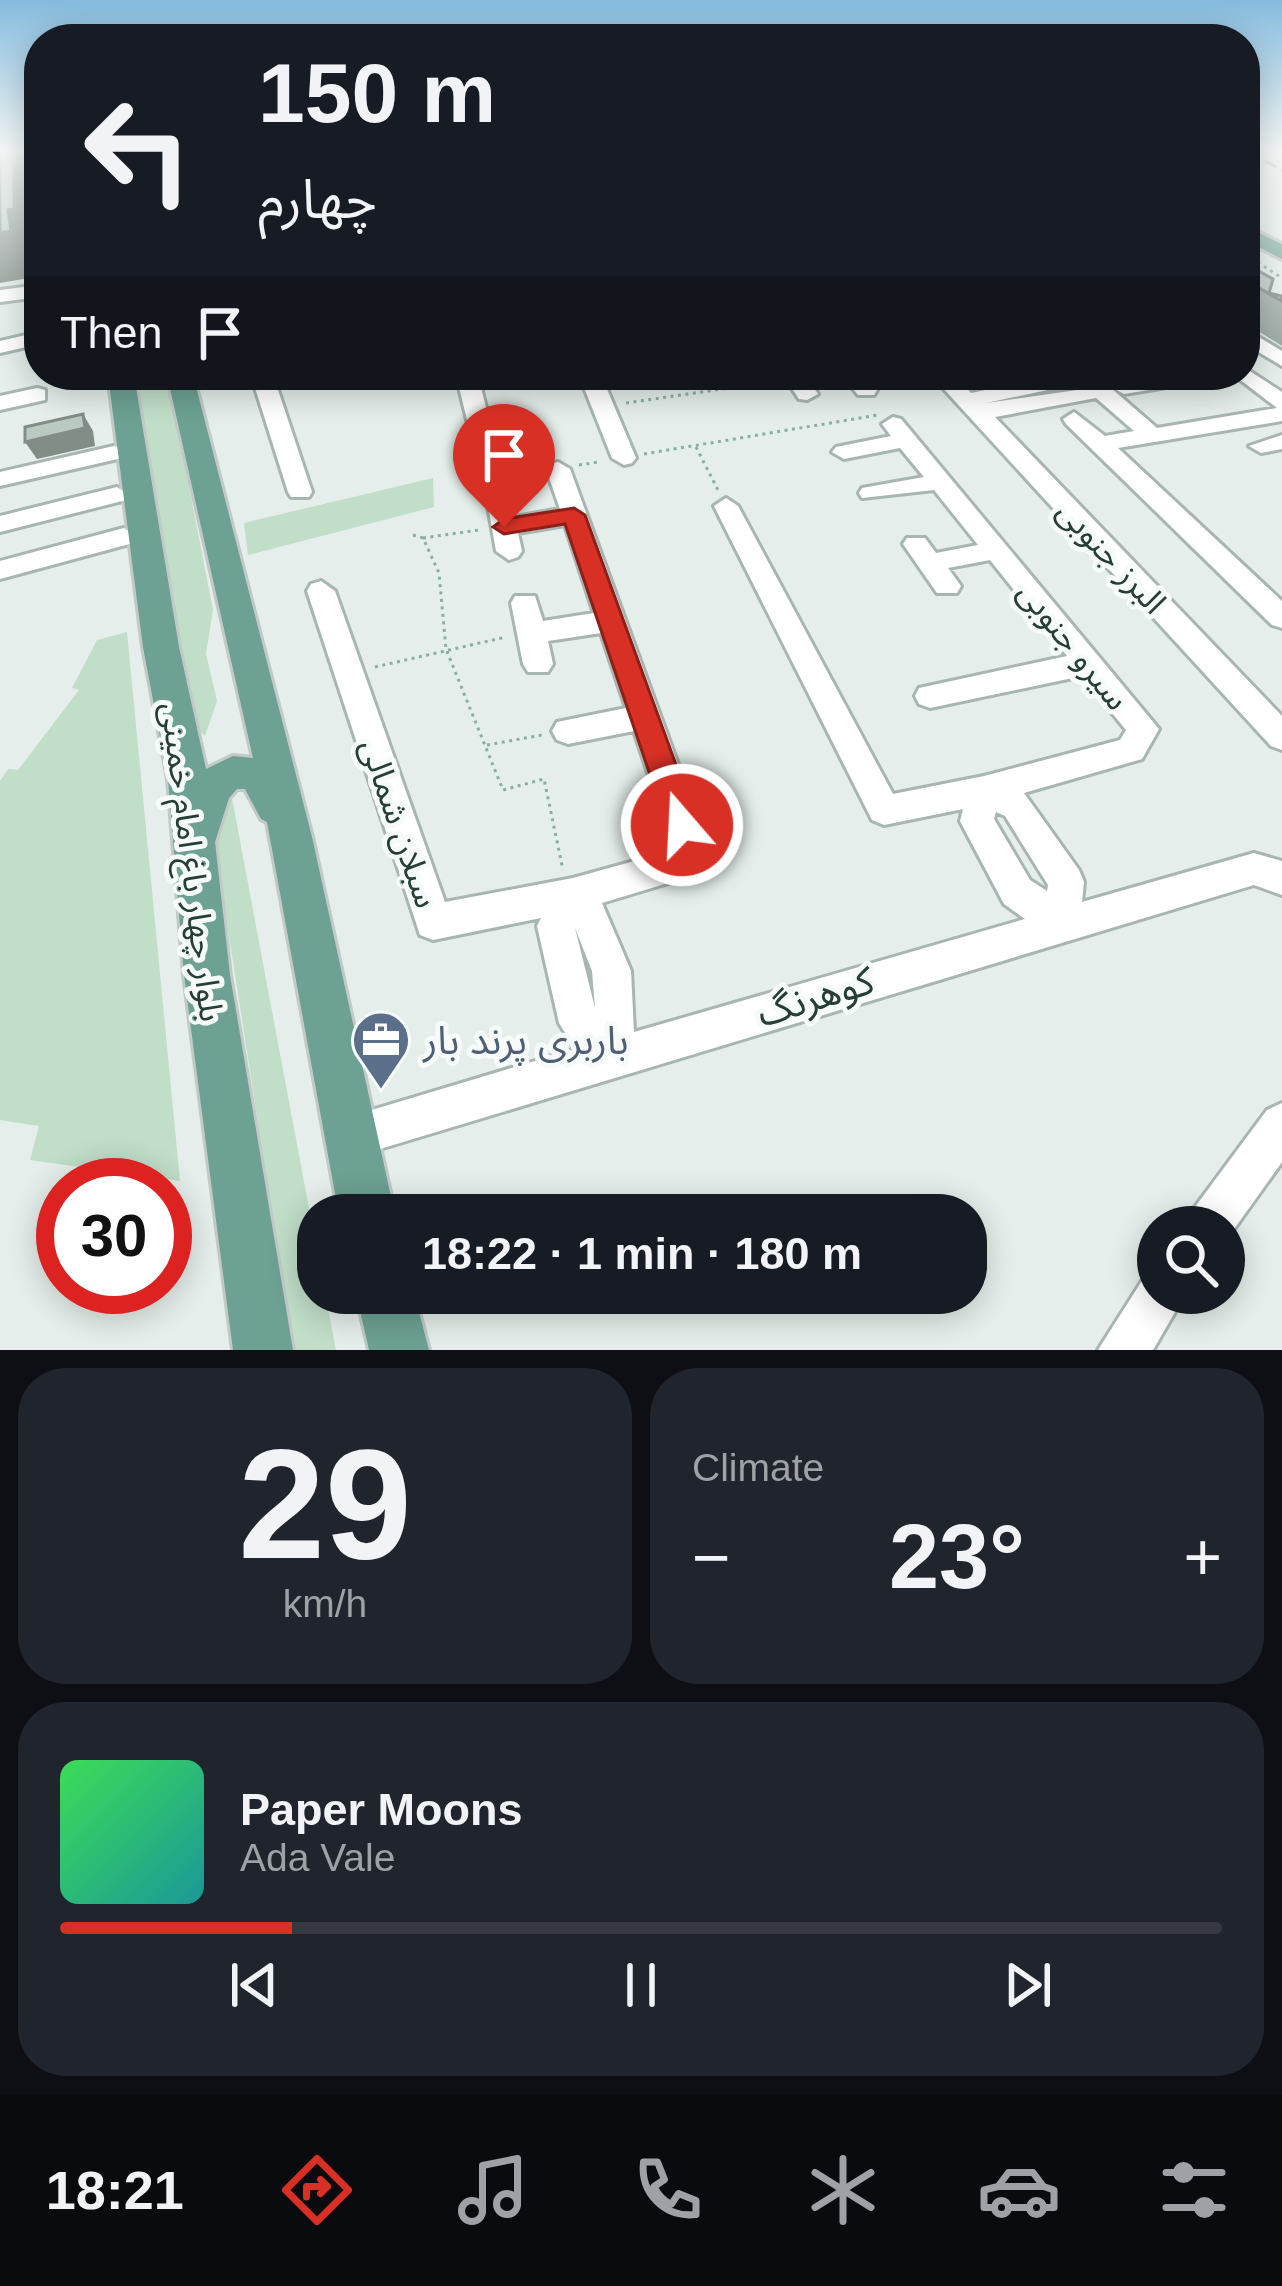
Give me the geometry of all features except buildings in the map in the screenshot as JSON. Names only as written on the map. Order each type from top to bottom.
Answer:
[{"type":"main road","name":"بلوار چهار باغ امام خمینی","points":[[123,390],[160,647],[175,707],[198,863],[207,975],[263,1350]]},
{"type":"main road","points":[[184,390],[291,837],[362,1194]]},
{"type":"main road","points":[[175,707],[197,759],[219,764],[240,751],[248,739],[254,680]]},
{"type":"main road","points":[[198,863],[206,795],[216,782],[236,772],[258,776],[291,837]]},
{"type":"main road","points":[[390,1314],[399,1350]]},
{"type":"street","points":[[267,390],[299,492]]},
{"type":"street","points":[[470,390],[478,424]]},
{"type":"street","points":[[596,390],[624,458]]},
{"type":"street","name":"البرز جنوبی","points":[[956,390],[1282,736]]},
{"type":"street","points":[[971,407],[982,394],[1006,390]]},
{"type":"street","points":[[1114,390],[1164,433]]},
{"type":"street","points":[[1114,390],[1164,433]]},
{"type":"street","points":[[0,403],[37,395]]},
{"type":"street","points":[[1100,444],[1282,414]]},
{"type":"street","points":[[1074,419],[1282,618]]},
{"type":"street","name":"سیرو جنوبی","points":[[844,452],[900,432],[1143,729],[1131,750],[984,790]]},
{"type":"street","points":[[0,479],[114,453]]},
{"type":"street","points":[[558,469],[695,860],[573,895],[556,926],[579,1023],[610,1057]]},
{"type":"street","points":[[872,494],[940,482]]},
{"type":"street","points":[[0,524],[117,495]]},
{"type":"street","points":[[726,506],[884,810],[984,790],[977,820],[1017,892],[1061,923]]},
{"type":"street","points":[[504,526],[574,515]]},
{"type":"street","points":[[0,570],[124,537]]},
{"type":"street","points":[[931,564],[996,550]]},
{"type":"street","name":"سبلان شمالی","points":[[321,591],[433,922],[573,895]]},
{"type":"street","points":[[525,603],[538,664]]},
{"type":"street","points":[[531,633],[611,621]]},
{"type":"street","points":[[930,696],[1089,663]]},
{"type":"street","points":[[568,730],[645,717]]},
{"type":"street","name":"کوهرنگ","points":[[350,1136],[1061,923],[1272,871]]},
{"type":"street","points":[[1223,1206],[1282,1124]]},
{"type":"street","points":[[1123,1350],[1148,1314]]},
{"type":"path","points":[[603,406],[726,390]]},
{"type":"path","points":[[478,424],[492,480],[885,414],[866,390]]},
{"type":"path","points":[[696,446],[726,506]]},
{"type":"path","points":[[413,535],[422,538],[504,526]]},
{"type":"path","points":[[422,538],[439,573],[446,649],[503,790],[544,779],[558,858],[573,895]]},
{"type":"path","points":[[349,674],[531,633]]},
{"type":"path","points":[[485,746],[568,730]]},
{"type":"green space","points":[[131,390],[170,390],[213,610],[206,654],[217,701],[205,736],[193,724]]},
{"type":"green space","points":[[433,478],[434,507],[248,555],[244,523]]},
{"type":"green space","points":[[127,632],[178,1158],[36,1161],[30,1160],[39,1126],[0,1120],[0,781],[8,769],[18,770],[79,690],[72,688],[97,640]]},
{"type":"green space","points":[[232,798],[306,1194],[297,1194],[297,1314],[329,1314],[336,1350],[293,1350],[211,819],[224,799]]},
{"type":"place","name":"باربری پرند بار","points":[[381,1091]]},
{"type":"route","points":[[504,527],[574,515],[682,825]]}]
